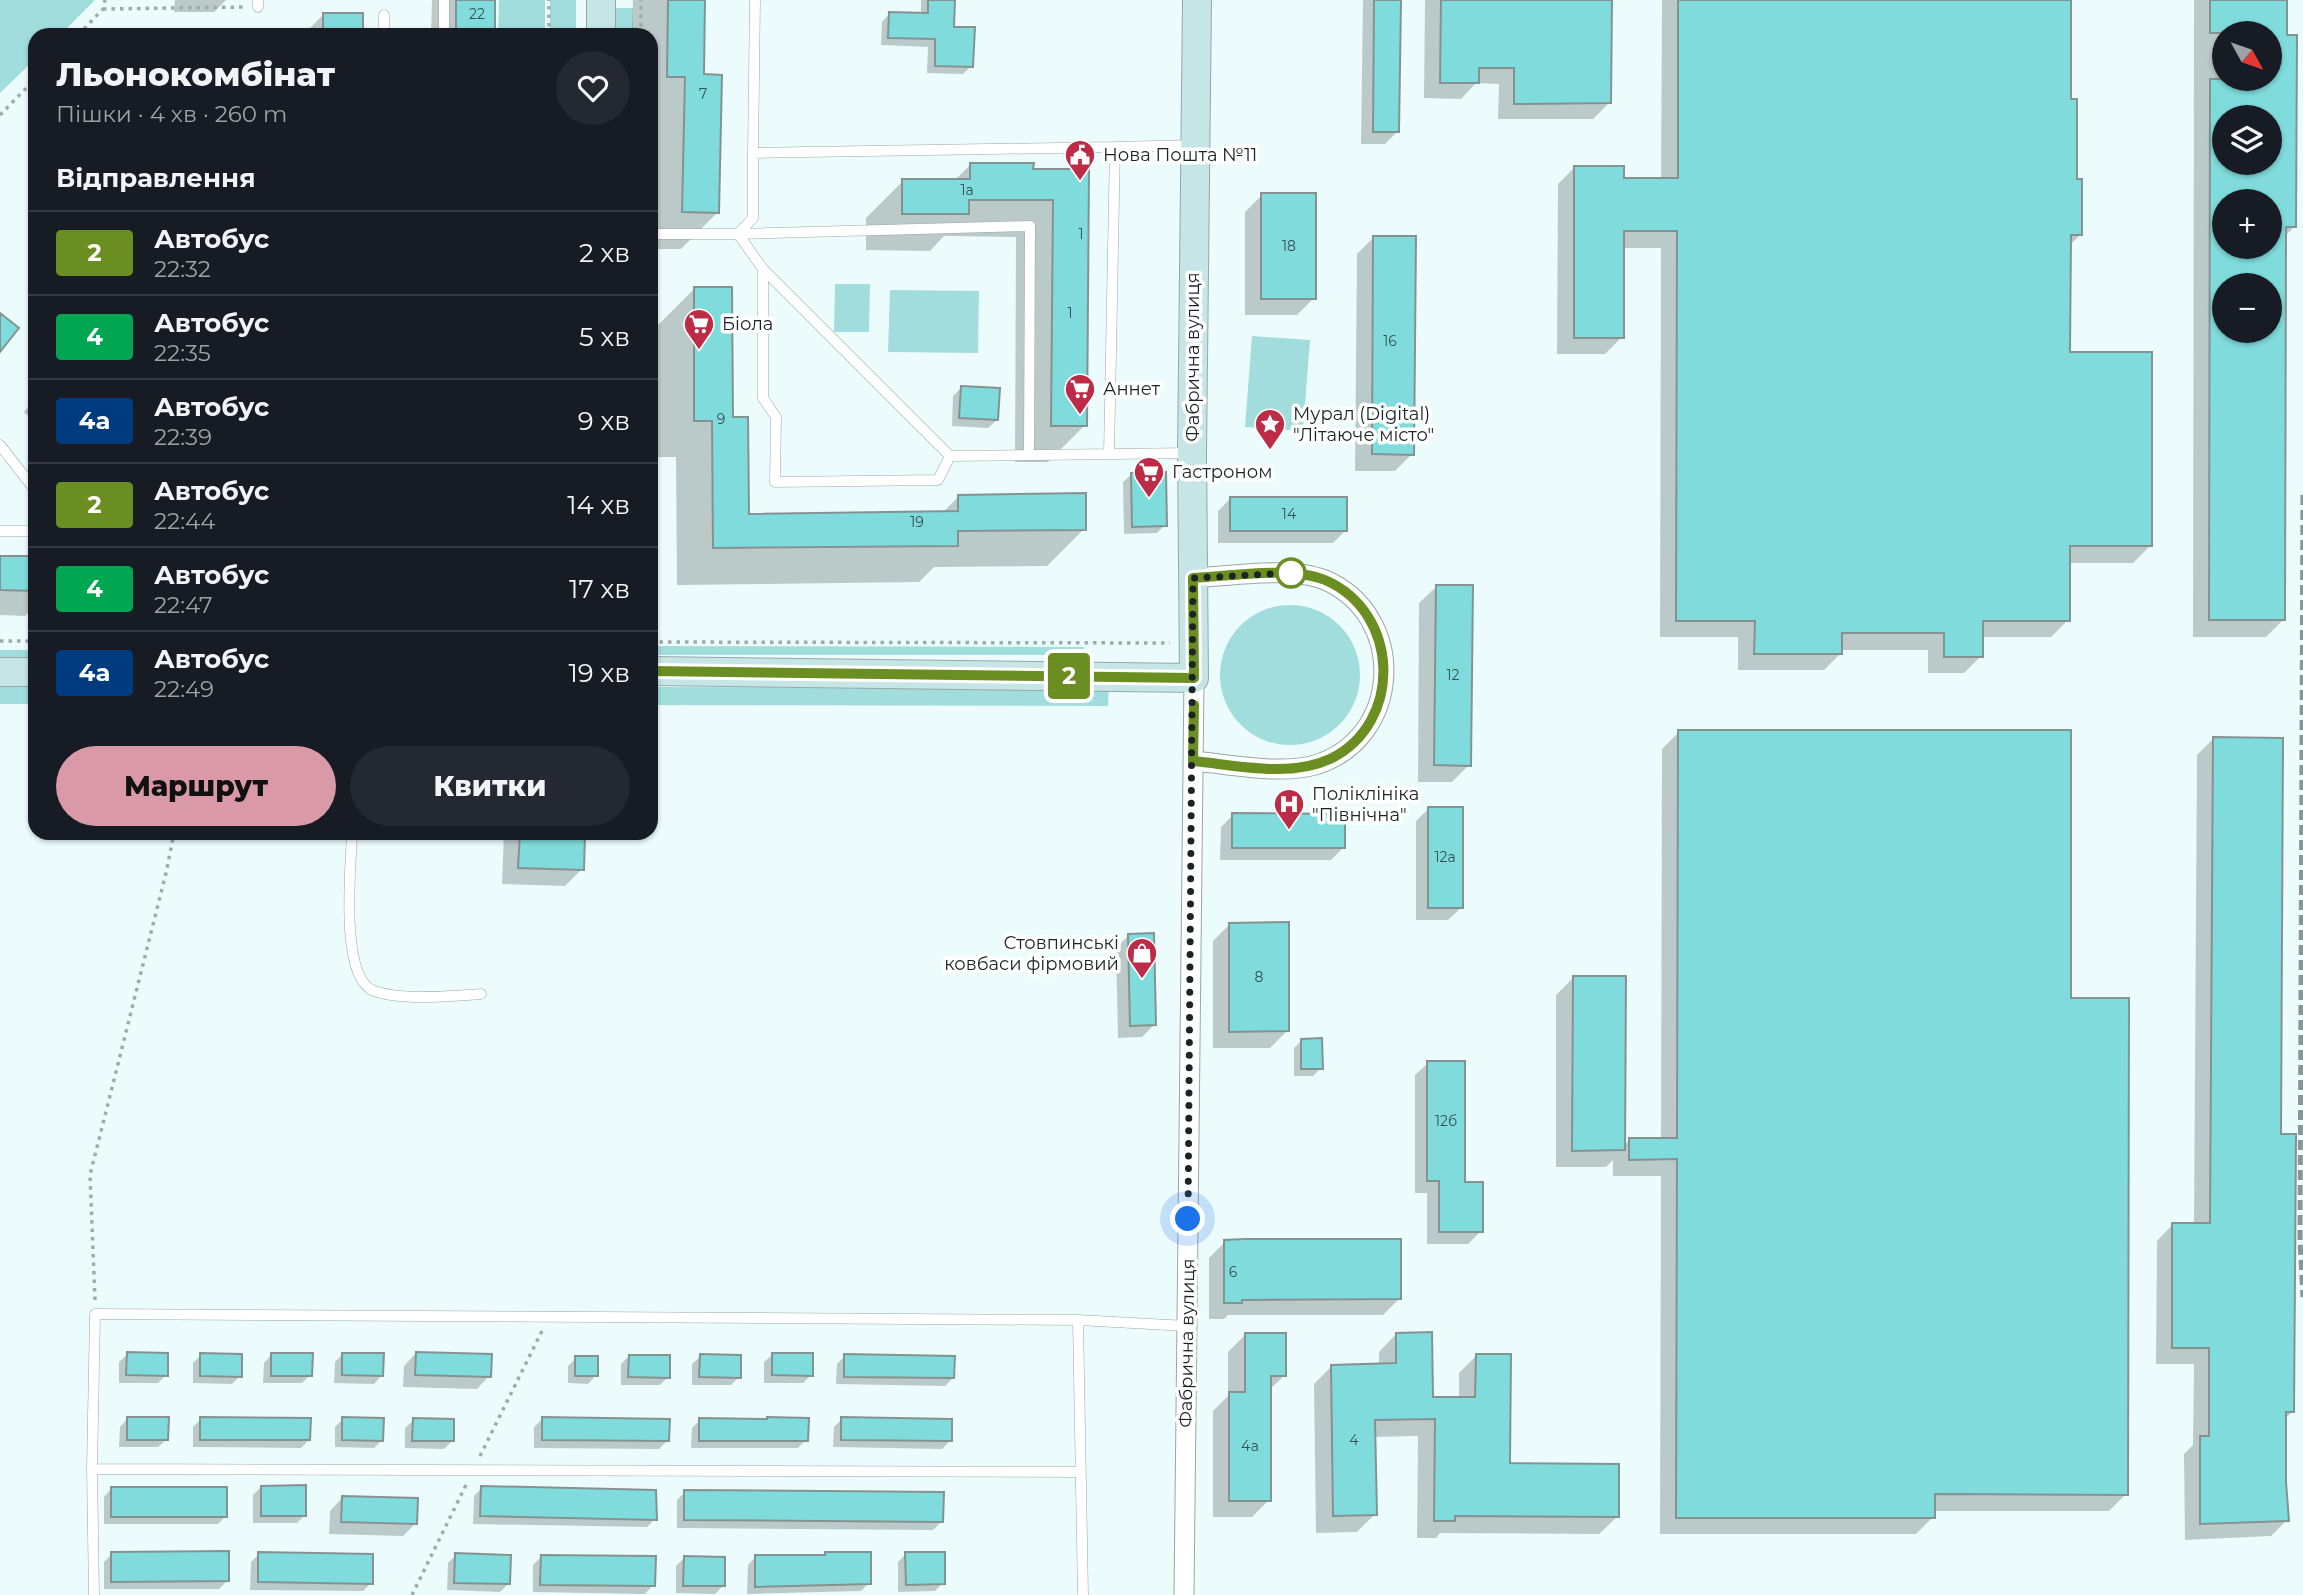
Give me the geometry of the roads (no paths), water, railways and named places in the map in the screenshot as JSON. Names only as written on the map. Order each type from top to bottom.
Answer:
[{"type":"street","points":[[601,0],[601,28]]},
{"type":"street","name":"Фабрична вулиця","points":[[1184,1595],[1194,678],[1192,453],[1197,0]]},
{"type":"street","points":[[1193,578],[1291,573],[1325,580],[1346,593],[1365,611],[1380,641],[1385,675],[1382,692],[1369,723],[1359,737],[1332,758],[1316,764],[1282,769],[1193,761]]},
{"type":"street","points":[[658,671],[1194,678]]},
{"type":"street","points":[[0,672],[28,672]]},
{"type":"lane","points":[[444,0],[444,28]]},
{"type":"lane","points":[[738,234],[753,218],[755,0]]},
{"type":"lane","points":[[383,15],[384,28]]},
{"type":"lane","points":[[753,153],[1194,145]]},
{"type":"lane","points":[[1109,454],[1115,147]]},
{"type":"lane","points":[[658,234],[1030,226],[1029,455]]},
{"type":"lane","points":[[738,234],[763,269],[950,456],[1192,453]]},
{"type":"lane","points":[[763,269],[763,398],[776,417],[775,482],[938,480],[950,456]]},
{"type":"lane","points":[[0,445],[28,481]]},
{"type":"lane","points":[[0,531],[27,531]]},
{"type":"lane","points":[[352,840],[350,936],[358,975],[372,990],[419,997],[481,994]]},
{"type":"lane","points":[[94,1595],[92,1469],[96,1314],[1077,1320],[1187,1326]]},
{"type":"lane","points":[[1077,1320],[1083,1595]]},
{"type":"lane","points":[[92,1469],[1079,1472]]},
{"type":"railway","points":[[2303,495],[2300,1240],[2303,1297]]},
{"type":"place","name":"Нова Пошта №11","points":[[1080,182]]},
{"type":"place","name":"Біола","points":[[699,351]]},
{"type":"place","name":"Аннет","points":[[1080,416]]},
{"type":"place","name":"Мурал (Digital) \"Літаюче місто\"","points":[[1270,451]]},
{"type":"place","name":"Гастроном","points":[[1149,499]]},
{"type":"place","name":"Поліклініка \"Північна\"","points":[[1289,831]]},
{"type":"place","name":"Стовпинські ковбаси фірмовий","points":[[1142,980]]}]
